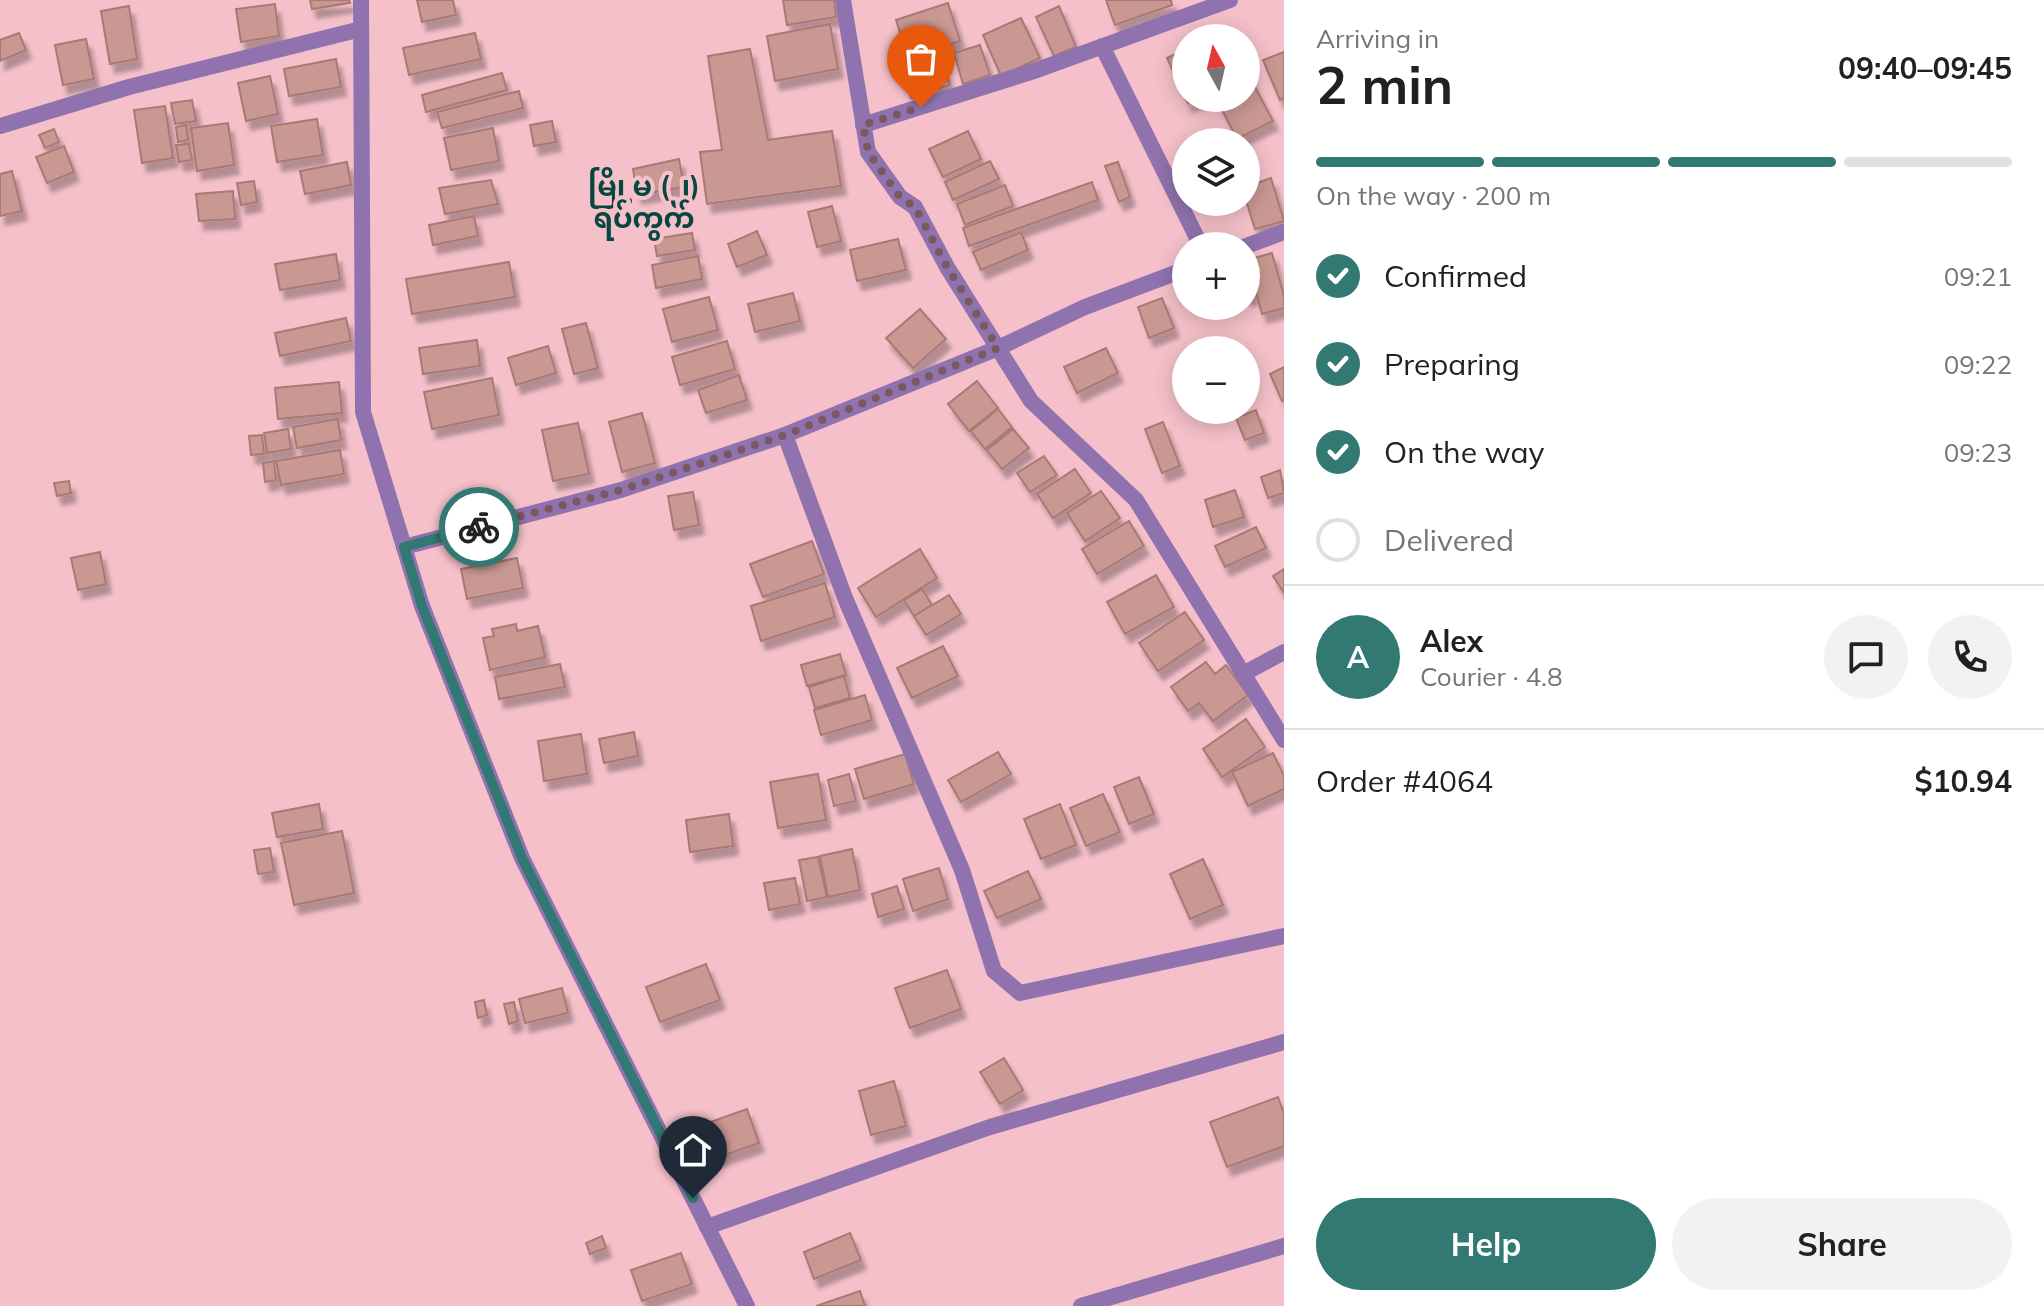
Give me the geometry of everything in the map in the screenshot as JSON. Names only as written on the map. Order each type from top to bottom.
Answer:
[{"type":"street","points":[[361,0],[363,412],[422,606],[522,858],[747,1306]]},
{"type":"street","points":[[843,0],[868,152],[900,197],[915,207],[947,267],[1031,401],[1136,500],[1284,740]]},
{"type":"street","points":[[863,125],[1230,0]]},
{"type":"street","points":[[0,126],[129,87],[361,29]]},
{"type":"street","points":[[1102,46],[1194,232]]},
{"type":"street","points":[[1260,241],[1284,232]]},
{"type":"street","points":[[404,547],[621,490],[785,435],[998,348],[1085,307],[1172,274]]},
{"type":"street","points":[[785,435],[845,598],[962,870],[994,971],[1020,993],[1284,936]]},
{"type":"street","points":[[1243,674],[1284,652]]},
{"type":"street","points":[[707,1227],[990,1127],[1284,1042]]},
{"type":"street","points":[[1081,1306],[1284,1246]]},
{"type":"building","points":[[310,0],[349,0],[350,3],[312,9]]},
{"type":"building","points":[[417,0],[453,0],[456,15],[422,22]]},
{"type":"building","points":[[783,0],[834,0],[836,17],[787,25]]},
{"type":"building","points":[[1106,0],[1171,0],[1172,5],[1115,25]]},
{"type":"building","points":[[948,3],[960,41],[908,58],[896,20]]},
{"type":"building","points":[[275,4],[279,36],[241,42],[236,9]]},
{"type":"building","points":[[129,6],[137,59],[110,64],[101,11]]},
{"type":"building","points":[[1059,6],[1076,47],[1054,56],[1036,17]]},
{"type":"building","points":[[1021,18],[1040,58],[1001,76],[983,35]]},
{"type":"building","points":[[830,24],[838,69],[775,81],[767,36]]},
{"type":"building","points":[[19,33],[26,50],[0,61],[0,40]]},
{"type":"building","points":[[475,33],[481,59],[409,75],[403,48]]},
{"type":"building","points":[[86,39],[94,79],[63,85],[55,45]]},
{"type":"building","points":[[980,45],[990,75],[963,84],[954,53]]},
{"type":"building","points":[[750,49],[768,140],[832,131],[841,186],[707,204],[700,152],[722,150],[708,56]]},
{"type":"building","points":[[1284,52],[1284,98],[1280,100],[1263,60]]},
{"type":"building","points":[[336,59],[341,87],[289,96],[284,69]]},
{"type":"building","points":[[944,69],[950,85],[911,98],[906,81]]},
{"type":"building","points":[[502,73],[507,90],[426,112],[422,95]]},
{"type":"building","points":[[270,76],[278,114],[246,121],[238,83]]},
{"type":"building","points":[[519,91],[523,108],[442,128],[437,112]]},
{"type":"building","points":[[1260,96],[1273,121],[1259,128],[1231,128],[1223,112],[1260,112]]},
{"type":"building","points":[[192,100],[196,121],[175,124],[171,103]]},
{"type":"building","points":[[165,106],[173,158],[142,163],[134,110]]},
{"type":"building","points":[[317,119],[323,155],[277,162],[271,126]]},
{"type":"building","points":[[552,121],[556,142],[534,146],[530,125]]},
{"type":"building","points":[[228,123],[234,165],[197,171],[191,128]]},
{"type":"building","points":[[186,125],[188,140],[178,142],[176,127]]},
{"type":"building","points":[[493,128],[499,161],[451,170],[444,138]]},
{"type":"building","points":[[54,129],[59,142],[45,148],[39,135]]},
{"type":"building","points":[[968,131],[981,159],[943,177],[929,149]]},
{"type":"building","points":[[189,144],[192,160],[179,162],[176,145]]},
{"type":"building","points":[[64,146],[74,172],[47,183],[36,157]]},
{"type":"building","points":[[679,159],[684,187],[637,195],[633,169]]},
{"type":"building","points":[[990,161],[999,179],[953,200],[945,182]]},
{"type":"building","points":[[347,162],[351,185],[305,194],[300,171]]},
{"type":"building","points":[[1118,162],[1130,197],[1119,202],[1105,166]]},
{"type":"building","points":[[12,171],[22,211],[0,216],[0,174]]},
{"type":"building","points":[[1271,178],[1284,221],[1255,229],[1251,216],[1260,216],[1260,182]]},
{"type":"building","points":[[491,180],[498,204],[445,214],[439,188]]},
{"type":"building","points":[[254,181],[257,202],[241,205],[237,183]]},
{"type":"building","points":[[1092,182],[1098,200],[969,246],[963,228]]},
{"type":"building","points":[[1005,185],[1013,206],[965,225],[957,204]]},
{"type":"building","points":[[233,191],[235,219],[199,221],[196,194]]},
{"type":"building","points":[[832,206],[841,241],[817,247],[808,212]]},
{"type":"building","points":[[474,216],[478,236],[433,245],[429,225]]},
{"type":"building","points":[[757,231],[767,255],[737,267],[728,244]]},
{"type":"building","points":[[1021,232],[1028,250],[981,270],[973,252]]},
{"type":"building","points":[[692,233],[695,250],[657,256],[654,239]]},
{"type":"building","points":[[898,239],[906,270],[857,281],[850,250]]},
{"type":"building","points":[[1272,253],[1284,296],[1284,308],[1262,314],[1260,307],[1260,256]]},
{"type":"building","points":[[336,254],[340,280],[280,290],[275,264]]},
{"type":"building","points":[[698,256],[702,279],[656,288],[652,265]]},
{"type":"building","points":[[509,262],[515,297],[412,314],[406,279]]},
{"type":"building","points":[[793,293],[800,321],[755,332],[748,304]]},
{"type":"building","points":[[709,297],[718,330],[672,342],[663,309]]},
{"type":"building","points":[[1162,298],[1174,328],[1149,338],[1138,307]]},
{"type":"building","points":[[920,309],[946,339],[913,368],[886,338]]},
{"type":"building","points":[[346,318],[351,341],[280,356],[275,333]]},
{"type":"building","points":[[586,323],[598,368],[574,374],[562,329]]},
{"type":"building","points":[[477,340],[480,366],[423,374],[419,348]]},
{"type":"building","points":[[727,341],[735,369],[680,385],[672,357]]},
{"type":"building","points":[[548,346],[556,373],[516,385],[508,358]]},
{"type":"building","points":[[1106,348],[1118,373],[1077,393],[1064,367]]},
{"type":"building","points":[[1284,367],[1284,400],[1282,401],[1270,374]]},
{"type":"building","points":[[739,375],[747,400],[706,413],[698,390]]},
{"type":"building","points":[[492,378],[499,415],[432,429],[424,392]]},
{"type":"building","points":[[977,381],[998,408],[969,431],[948,404]]},
{"type":"building","points":[[339,382],[342,413],[278,419],[275,388]]},
{"type":"building","points":[[998,409],[1012,427],[985,449],[971,431]]},
{"type":"building","points":[[642,413],[655,463],[622,472],[609,422]]},
{"type":"building","points":[[338,419],[341,440],[297,448],[293,427]]},
{"type":"building","points":[[1163,422],[1180,466],[1162,473],[1145,429]]},
{"type":"building","points":[[1260,422],[1264,433],[1245,440],[1238,424],[1260,424]]},
{"type":"building","points":[[578,423],[589,474],[553,481],[542,430]]},
{"type":"building","points":[[288,429],[291,449],[267,453],[264,433]]},
{"type":"building","points":[[1013,429],[1029,448],[1002,469],[987,450]]},
{"type":"building","points":[[262,435],[264,454],[251,455],[249,436]]},
{"type":"building","points":[[340,450],[344,474],[281,485],[276,461]]},
{"type":"building","points":[[1044,456],[1057,475],[1030,492],[1017,473]]},
{"type":"building","points":[[274,461],[276,480],[265,482],[263,463]]},
{"type":"building","points":[[1075,469],[1091,493],[1053,518],[1037,494]]},
{"type":"building","points":[[1280,470],[1284,493],[1268,498],[1261,477]]},
{"type":"building","points":[[69,481],[71,493],[57,496],[54,483]]},
{"type":"building","points":[[1235,490],[1244,517],[1213,527],[1205,500]]},
{"type":"building","points":[[1101,491],[1120,518],[1085,541],[1067,513]]},
{"type":"building","points":[[693,492],[699,525],[674,530],[668,496]]},
{"type":"building","points":[[1129,521],[1144,546],[1097,574],[1082,549]]},
{"type":"building","points":[[1256,527],[1266,548],[1225,567],[1215,546]]},
{"type":"building","points":[[812,541],[824,574],[763,597],[750,564]]},
{"type":"building","points":[[920,549],[937,578],[876,617],[858,588]]},
{"type":"building","points":[[100,552],[106,584],[78,590],[71,558]]},
{"type":"building","points":[[517,558],[523,588],[467,599],[461,569]]},
{"type":"building","points":[[1284,569],[1284,593],[1273,576]]},
{"type":"building","points":[[1156,575],[1174,607],[1125,634],[1107,602]]},
{"type":"building","points":[[825,583],[835,617],[761,641],[751,606]]},
{"type":"building","points":[[922,589],[932,605],[914,616],[904,600]]},
{"type":"building","points":[[949,595],[961,614],[926,635],[914,616]]},
{"type":"building","points":[[1185,612],[1204,640],[1158,671],[1139,643]]},
{"type":"building","points":[[516,624],[517,631],[538,626],[545,657],[490,670],[483,638],[494,636],[492,629]]},
{"type":"building","points":[[943,646],[958,676],[912,698],[897,668]]},
{"type":"building","points":[[840,654],[846,675],[807,686],[801,665]]},
{"type":"building","points":[[1206,662],[1215,674],[1226,665],[1248,695],[1213,721],[1199,703],[1188,711],[1171,687]]},
{"type":"building","points":[[560,664],[565,687],[499,699],[495,677]]},
{"type":"building","points":[[844,676],[850,698],[815,708],[809,687]]},
{"type":"building","points":[[865,695],[872,720],[821,735],[814,710]]},
{"type":"building","points":[[1246,719],[1265,747],[1222,777],[1203,749]]},
{"type":"building","points":[[634,732],[638,756],[604,763],[599,739]]},
{"type":"building","points":[[581,734],[587,774],[544,781],[538,741]]},
{"type":"building","points":[[998,752],[1011,774],[961,802],[948,780]]},
{"type":"building","points":[[1273,753],[1284,776],[1284,789],[1248,806],[1232,772]]},
{"type":"building","points":[[905,754],[914,784],[864,799],[855,769]]},
{"type":"building","points":[[818,774],[826,820],[778,828],[770,782]]},
{"type":"building","points":[[849,774],[856,801],[834,806],[828,780]]},
{"type":"building","points":[[1139,777],[1154,814],[1129,824],[1114,787]]},
{"type":"building","points":[[1103,794],[1120,832],[1086,846],[1070,808]]},
{"type":"building","points":[[319,804],[323,829],[277,837],[272,813]]},
{"type":"building","points":[[1060,804],[1076,845],[1041,859],[1024,819]]},
{"type":"building","points":[[729,814],[733,846],[690,852],[686,820]]},
{"type":"building","points":[[342,831],[354,893],[294,905],[281,843]]},
{"type":"building","points":[[270,848],[274,872],[258,874],[254,850]]},
{"type":"building","points":[[852,849],[860,890],[828,897],[820,856]]},
{"type":"building","points":[[818,857],[827,897],[807,901],[799,860]]},
{"type":"building","points":[[1203,859],[1223,905],[1190,919],[1170,874]]},
{"type":"building","points":[[939,868],[948,899],[913,911],[903,879]]},
{"type":"building","points":[[1028,871],[1041,899],[997,918],[984,891]]},
{"type":"building","points":[[795,878],[800,904],[769,910],[764,883]]},
{"type":"building","points":[[897,886],[904,909],[878,917],[872,894]]},
{"type":"building","points":[[706,964],[720,1000],[660,1022],[646,987]]},
{"type":"building","points":[[947,970],[961,1009],[910,1028],[895,988]]},
{"type":"building","points":[[562,988],[568,1013],[525,1023],[519,999]]},
{"type":"building","points":[[484,1000],[487,1015],[478,1018],[475,1002]]},
{"type":"building","points":[[514,1002],[518,1021],[509,1024],[504,1004]]},
{"type":"building","points":[[1004,1058],[1023,1090],[1000,1104],[980,1072]]},
{"type":"building","points":[[894,1081],[906,1126],[871,1135],[859,1091]]},
{"type":"building","points":[[1278,1097],[1284,1114],[1284,1146],[1227,1167],[1210,1122]]},
{"type":"building","points":[[747,1109],[759,1143],[708,1161],[696,1127]]},
{"type":"building","points":[[850,1233],[861,1260],[814,1279],[804,1252]]},
{"type":"building","points":[[602,1236],[606,1248],[590,1254],[586,1243]]},
{"type":"building","points":[[681,1253],[692,1284],[642,1301],[631,1270]]},
{"type":"building","points":[[860,1291],[865,1306],[816,1306]]},
{"type":"way so far","points":[[479,527],[621,490],[785,435],[998,348],[947,267],[915,207],[900,197],[868,152],[863,125],[921,107]]},
{"type":"district","name":"မြို့မ (၂) ရပ်ကွက်","points":[[644,201]]},
{"type":"route","points":[[479,527],[404,547],[422,606],[522,858],[693,1198]]}]
